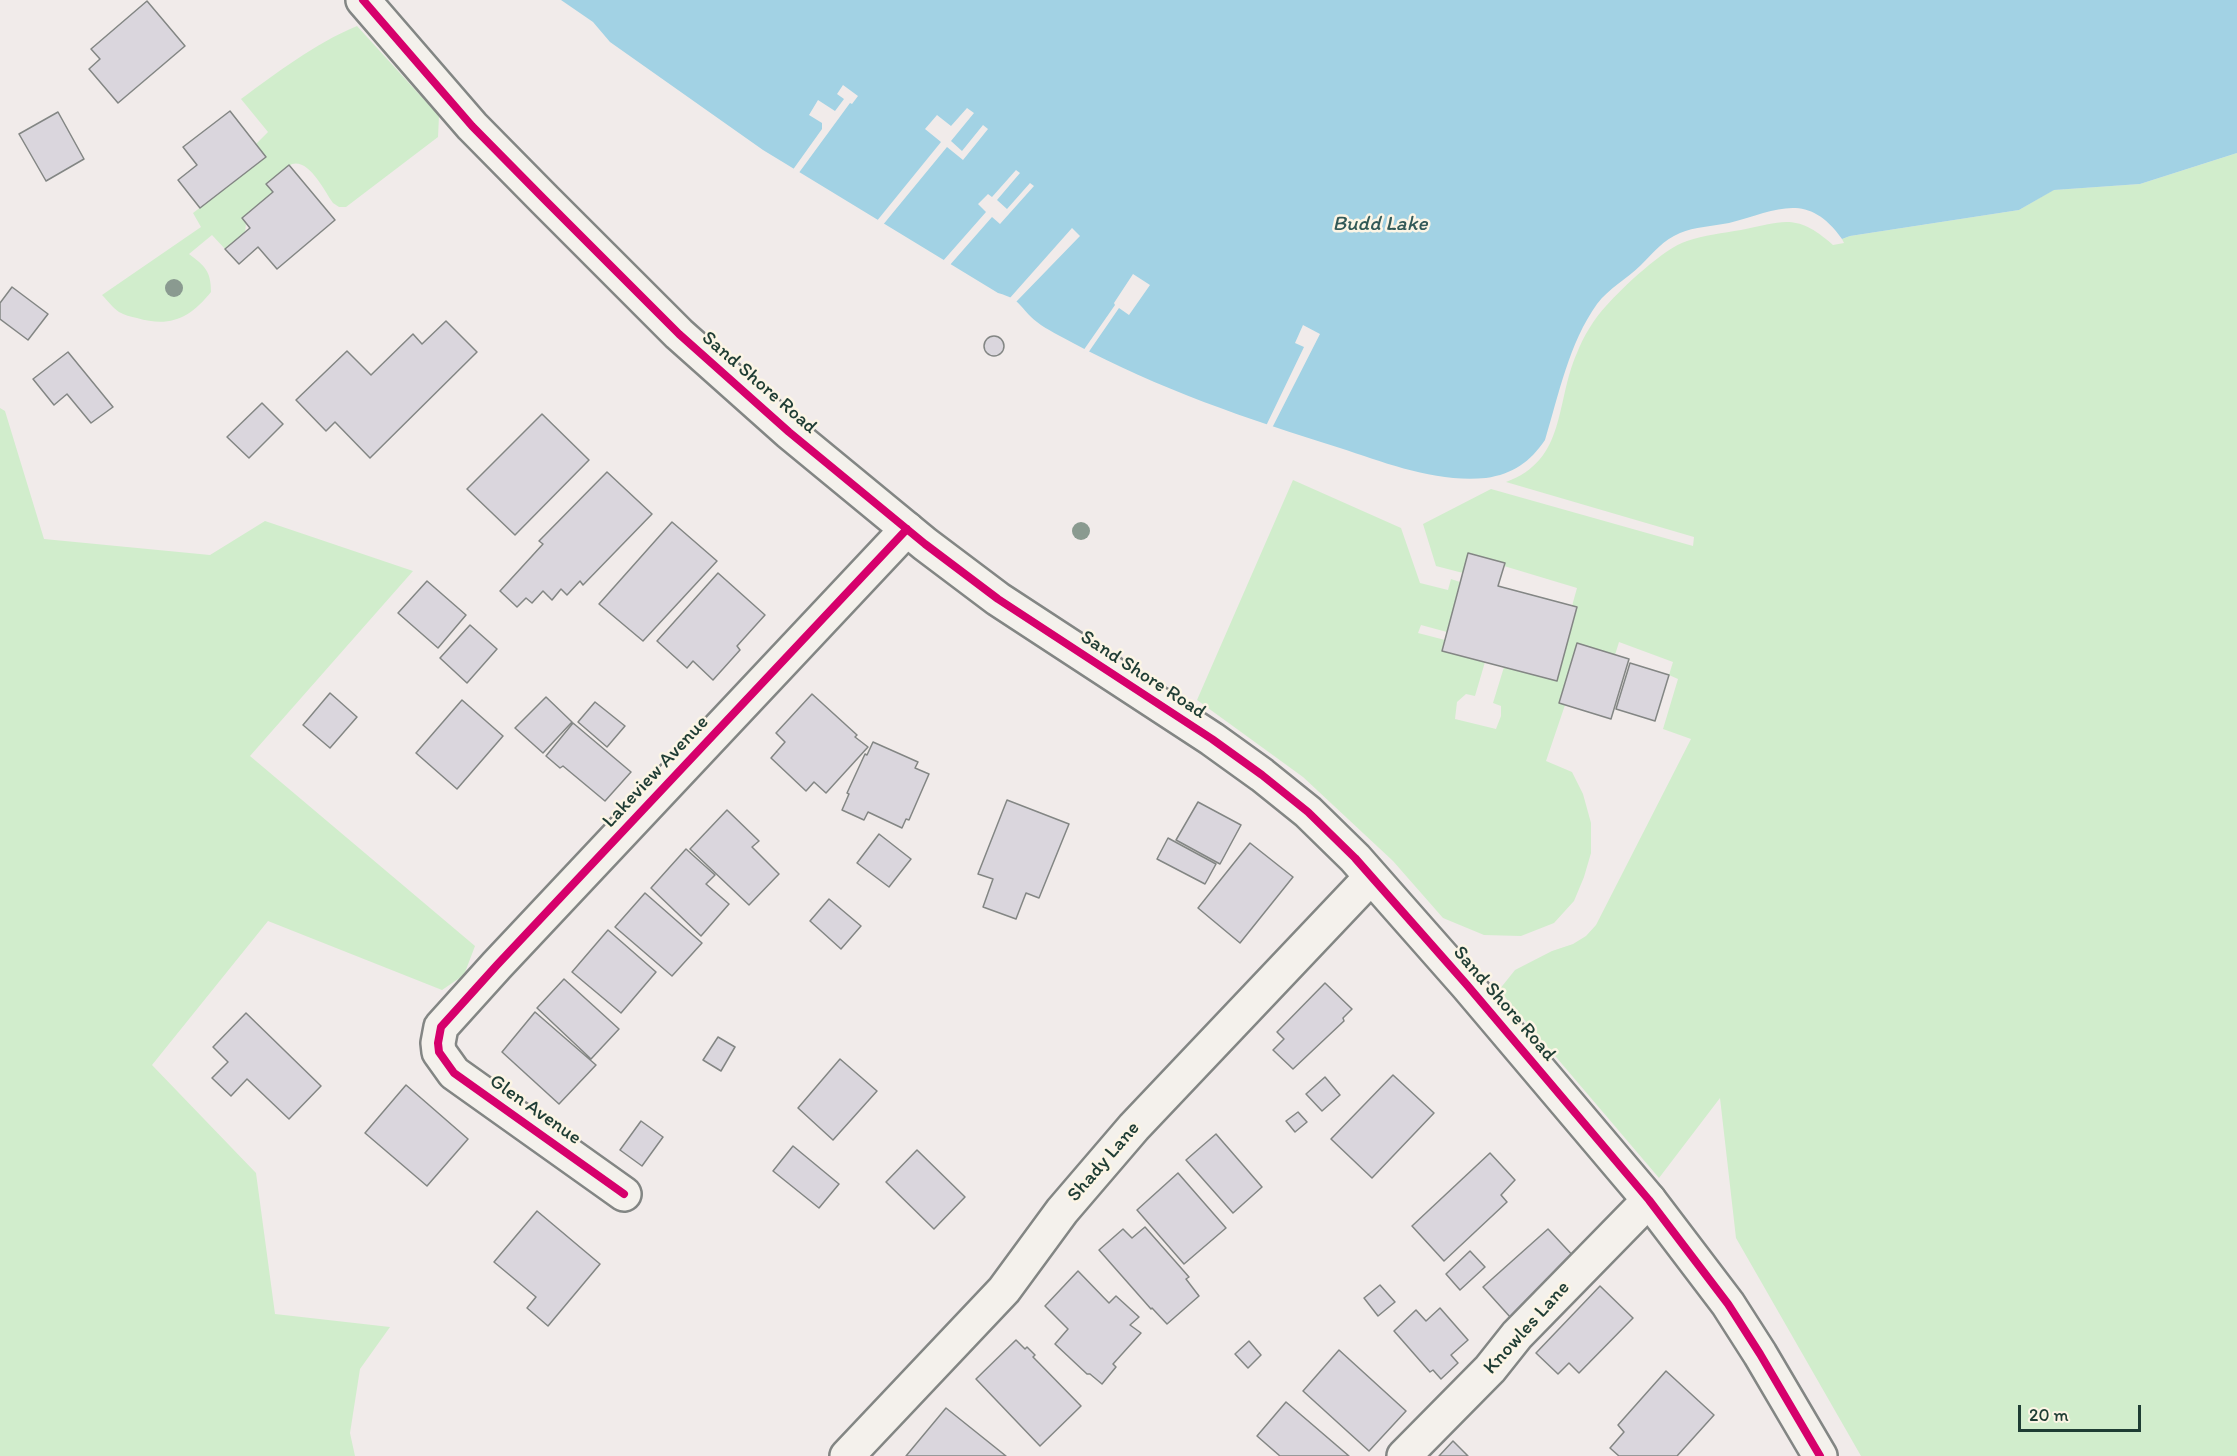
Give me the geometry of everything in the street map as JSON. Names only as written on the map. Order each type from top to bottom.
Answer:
[{"type":"street","name":"Sand Shore Road","points":[[363,0],[472,126],[679,334],[789,432],[907,529],[998,599],[1212,739],[1262,776],[1308,812],[1355,858],[1649,1200],[1728,1305],[1760,1354],[1820,1456]]},
{"type":"street","name":"Lakeview Avenue","points":[[438,1043],[441,1027],[449,1017],[907,529]]},
{"type":"street","name":"Shady Lane","points":[[848,1456],[1004,1290],[1062,1211],[1134,1127],[1371,877]]},
{"type":"street","name":"Glen Avenue","points":[[438,1043],[439,1052],[454,1073],[624,1194]]},
{"type":"street","name":"Knowles Lane","points":[[1404,1456],[1490,1369],[1517,1335],[1649,1200]]},
{"type":"green space","points":[[357,26],[439,116],[438,137],[346,207],[339,207],[333,203],[321,184],[304,166],[292,164],[266,184],[273,192],[242,218],[246,223],[245,233],[225,249],[212,235],[189,254],[206,270],[211,285],[211,292],[195,308],[178,318],[160,322],[130,316],[117,310],[102,295],[201,227],[193,213],[266,157],[256,144],[268,132],[241,99],[311,50]]},
{"type":"green space","points":[[2237,153],[2237,1456],[1861,1456],[1736,1238],[1720,1098],[1659,1178],[1499,990],[1515,970],[1552,951],[1573,944],[1586,936],[1596,925],[1691,739],[1663,729],[1678,679],[1669,675],[1673,662],[1619,642],[1615,655],[1577,643],[1559,702],[1565,705],[1546,761],[1572,772],[1583,794],[1591,823],[1591,853],[1574,901],[1554,923],[1521,936],[1484,935],[1443,918],[1393,861],[1303,777],[1197,700],[1293,480],[1401,528],[1420,583],[1448,590],[1451,579],[1460,582],[1447,632],[1421,625],[1418,633],[1445,640],[1442,651],[1485,662],[1475,696],[1466,694],[1457,702],[1455,719],[1496,729],[1501,716],[1501,706],[1493,703],[1504,667],[1557,681],[1577,608],[1572,606],[1577,588],[1469,553],[1463,573],[1436,566],[1423,524],[1491,489],[1693,546],[1694,537],[1506,482],[1526,472],[1540,459],[1549,444],[1556,428],[1577,353],[1597,317],[1633,279],[1655,260],[1678,245],[1707,236],[1790,222],[1810,228],[1833,245],[1844,243],[1842,239],[1850,236],[2019,210],[2053,190],[2140,184]]},
{"type":"green space","points":[[0,408],[5,411],[44,539],[210,555],[265,521],[413,571],[250,756],[475,946],[464,975],[442,990],[268,921],[152,1065],[256,1173],[275,1314],[390,1327],[360,1369],[350,1433],[355,1456],[0,1456]]},
{"type":"water","name":"Budd Lake","points":[[561,0],[2237,0],[2237,153],[2140,184],[2054,190],[2019,210],[1842,239],[1829,224],[1816,214],[1804,209],[1790,208],[1680,233],[1663,243],[1636,270],[1607,293],[1587,319],[1572,352],[1545,440],[1533,455],[1513,470],[1496,476],[1449,478],[1393,465],[1237,414],[1138,375],[1073,343],[1041,325],[1017,302],[998,293],[763,150],[610,42],[593,22]]},
{"type":"pier","points":[[843,85],[858,96],[852,104],[850,103],[798,174],[792,171],[822,129],[822,123],[809,115],[818,100],[835,111],[844,99],[837,94]]},
{"type":"pier","points":[[967,108],[974,113],[951,141],[962,151],[983,125],[988,129],[963,160],[947,147],[882,226],[876,222],[941,142],[925,129],[937,115],[951,126]]},
{"type":"pier","points":[[1016,170],[1020,173],[997,200],[1007,209],[1030,183],[1034,186],[1000,224],[992,217],[949,266],[942,262],[986,212],[978,204],[988,194],[992,197]]},
{"type":"pier","points":[[1072,228],[1080,236],[1015,303],[1009,299]]},
{"type":"pier","points":[[1133,274],[1150,285],[1129,315],[1119,308],[1088,353],[1083,351],[1115,305],[1114,303]]},
{"type":"pier","points":[[1303,325],[1320,334],[1271,430],[1265,428],[1304,347],[1295,343]]},
{"type":"building","points":[[147,1],[185,46],[118,103],[89,69],[100,59],[91,49]]},
{"type":"building","points":[[230,111],[266,157],[200,208],[178,180],[197,165],[183,147]]},
{"type":"building","points":[[58,112],[84,159],[46,181],[19,134]]},
{"type":"building","points":[[289,165],[335,220],[277,269],[258,247],[239,264],[225,249],[250,228],[242,218],[273,192],[266,184]]},
{"type":"building","points":[[12,287],[48,314],[28,340],[0,319],[0,303]]},
{"type":"building","points":[[446,321],[477,352],[370,458],[335,422],[326,431],[296,400],[347,351],[371,375],[413,334],[422,344]]},
{"type":"building","points":[[994,336],[1001,339],[1004,346],[1001,353],[994,356],[987,353],[984,346],[987,339]]},
{"type":"building","points":[[68,352],[113,407],[91,423],[67,394],[54,405],[33,379]]},
{"type":"building","points":[[262,403],[283,424],[249,458],[227,437]]},
{"type":"building","points":[[542,414],[589,460],[515,535],[467,489]]},
{"type":"building","points":[[607,472],[652,514],[583,585],[580,581],[567,595],[561,589],[552,600],[543,591],[532,603],[526,598],[517,607],[500,591],[543,544],[539,541]]},
{"type":"building","points":[[672,522],[717,561],[643,641],[599,604]]},
{"type":"building","points":[[1468,553],[1505,563],[1498,586],[1577,607],[1557,681],[1442,651]]},
{"type":"building","points":[[718,573],[765,615],[737,646],[740,650],[713,680],[693,661],[687,668],[657,641]]},
{"type":"building","points":[[427,581],[466,615],[438,648],[398,613]]},
{"type":"building","points":[[470,625],[497,649],[467,683],[440,658]]},
{"type":"building","points":[[1577,643],[1629,659],[1611,719],[1559,703]]},
{"type":"building","points":[[1630,663],[1669,675],[1655,721],[1616,709]]},
{"type":"building","points":[[330,693],[357,717],[330,748],[303,725]]},
{"type":"building","points":[[812,694],[868,747],[826,793],[814,782],[806,791],[771,758],[785,742],[776,733]]},
{"type":"building","points":[[546,697],[572,722],[543,753],[515,728]]},
{"type":"building","points":[[462,700],[503,736],[457,789],[416,753]]},
{"type":"building","points":[[595,702],[625,726],[607,747],[578,722]]},
{"type":"building","points":[[573,723],[631,772],[605,801],[563,766],[560,768],[546,756]]},
{"type":"building","points":[[873,742],[918,762],[915,768],[929,774],[909,820],[906,819],[902,828],[868,812],[864,820],[842,810],[849,794],[847,793]]},
{"type":"building","points":[[1007,800],[1069,824],[1039,898],[1026,893],[1016,919],[983,907],[993,879],[978,874]]},
{"type":"building","points":[[1198,802],[1241,825],[1220,864],[1176,840]]},
{"type":"building","points":[[727,810],[759,841],[752,847],[779,874],[749,905],[690,849]]},
{"type":"building","points":[[879,834],[911,859],[889,887],[857,863]]},
{"type":"building","points":[[1168,838],[1216,864],[1205,884],[1157,859]]},
{"type":"building","points":[[1250,843],[1293,877],[1240,943],[1198,908]]},
{"type":"building","points":[[686,849],[715,875],[706,884],[729,904],[701,936],[651,888]]},
{"type":"building","points":[[645,893],[702,943],[672,976],[615,927]]},
{"type":"building","points":[[829,899],[861,926],[841,949],[810,921]]},
{"type":"building","points":[[608,930],[656,972],[621,1013],[572,972]]},
{"type":"building","points":[[564,979],[619,1029],[591,1059],[537,1008]]},
{"type":"building","points":[[1325,983],[1352,1009],[1343,1018],[1344,1021],[1293,1069],[1273,1050],[1284,1039],[1277,1032]]},
{"type":"building","points":[[535,1012],[596,1065],[559,1104],[502,1052]]},
{"type":"building","points":[[246,1013],[321,1086],[289,1119],[247,1079],[231,1096],[212,1078],[228,1062],[213,1047]]},
{"type":"building","points":[[718,1037],[735,1047],[721,1071],[703,1060]]},
{"type":"building","points":[[840,1059],[877,1091],[833,1140],[798,1108]]},
{"type":"building","points":[[1393,1075],[1434,1113],[1372,1178],[1331,1139]]},
{"type":"building","points":[[1325,1077],[1340,1095],[1322,1111],[1306,1094]]},
{"type":"building","points":[[406,1085],[468,1139],[427,1186],[365,1133]]},
{"type":"building","points":[[1298,1112],[1307,1122],[1295,1132],[1286,1121]]},
{"type":"building","points":[[641,1121],[663,1137],[642,1166],[620,1150]]},
{"type":"building","points":[[1216,1134],[1262,1187],[1233,1213],[1186,1160]]},
{"type":"building","points":[[793,1146],[839,1184],[819,1208],[773,1171]]},
{"type":"building","points":[[917,1150],[965,1197],[934,1229],[886,1182]]},
{"type":"building","points":[[1490,1153],[1515,1180],[1501,1195],[1507,1202],[1444,1261],[1412,1226]]},
{"type":"building","points":[[1178,1173],[1226,1228],[1184,1264],[1137,1210]]},
{"type":"building","points":[[537,1211],[600,1264],[548,1326],[527,1308],[536,1297],[494,1262]]},
{"type":"building","points":[[1145,1227],[1189,1277],[1186,1279],[1199,1296],[1167,1324],[1099,1250],[1123,1229],[1132,1238]]},
{"type":"building","points":[[1548,1229],[1576,1259],[1511,1318],[1483,1287]]},
{"type":"building","points":[[1470,1251],[1485,1267],[1460,1290],[1446,1274]]},
{"type":"building","points":[[1078,1271],[1109,1303],[1116,1296],[1139,1317],[1130,1325],[1141,1333],[1113,1364],[1116,1367],[1102,1384],[1087,1374],[1055,1344],[1068,1329],[1045,1306]]},
{"type":"building","points":[[1380,1285],[1395,1302],[1378,1316],[1364,1298]]},
{"type":"building","points":[[1600,1286],[1633,1318],[1579,1373],[1569,1363],[1558,1374],[1536,1353]]},
{"type":"building","points":[[1440,1308],[1468,1340],[1451,1355],[1458,1363],[1441,1379],[1433,1370],[1430,1372],[1394,1331],[1416,1310],[1426,1321]]},
{"type":"building","points":[[1016,1340],[1035,1355],[1033,1357],[1081,1406],[1040,1446],[976,1379]]},
{"type":"building","points":[[1249,1341],[1261,1355],[1248,1368],[1235,1354]]},
{"type":"building","points":[[1339,1350],[1406,1411],[1369,1451],[1303,1391]]},
{"type":"building","points":[[1666,1371],[1714,1415],[1677,1456],[1619,1456],[1610,1448],[1624,1432],[1618,1425]]},
{"type":"building","points":[[1286,1402],[1349,1456],[1280,1456],[1257,1436]]},
{"type":"building","points":[[946,1408],[1006,1456],[906,1456]]},
{"type":"building","points":[[1453,1441],[1468,1456],[1439,1456]]},
{"type":"cycle path","points":[[363,0],[472,126],[679,334],[789,432],[925,544],[998,599],[1212,739],[1262,775],[1308,812],[1355,858],[1467,985],[1649,1200],[1728,1304],[1820,1456]]},
{"type":"cycle path","points":[[624,1194],[454,1073],[439,1052],[441,1027],[907,529]]}]
